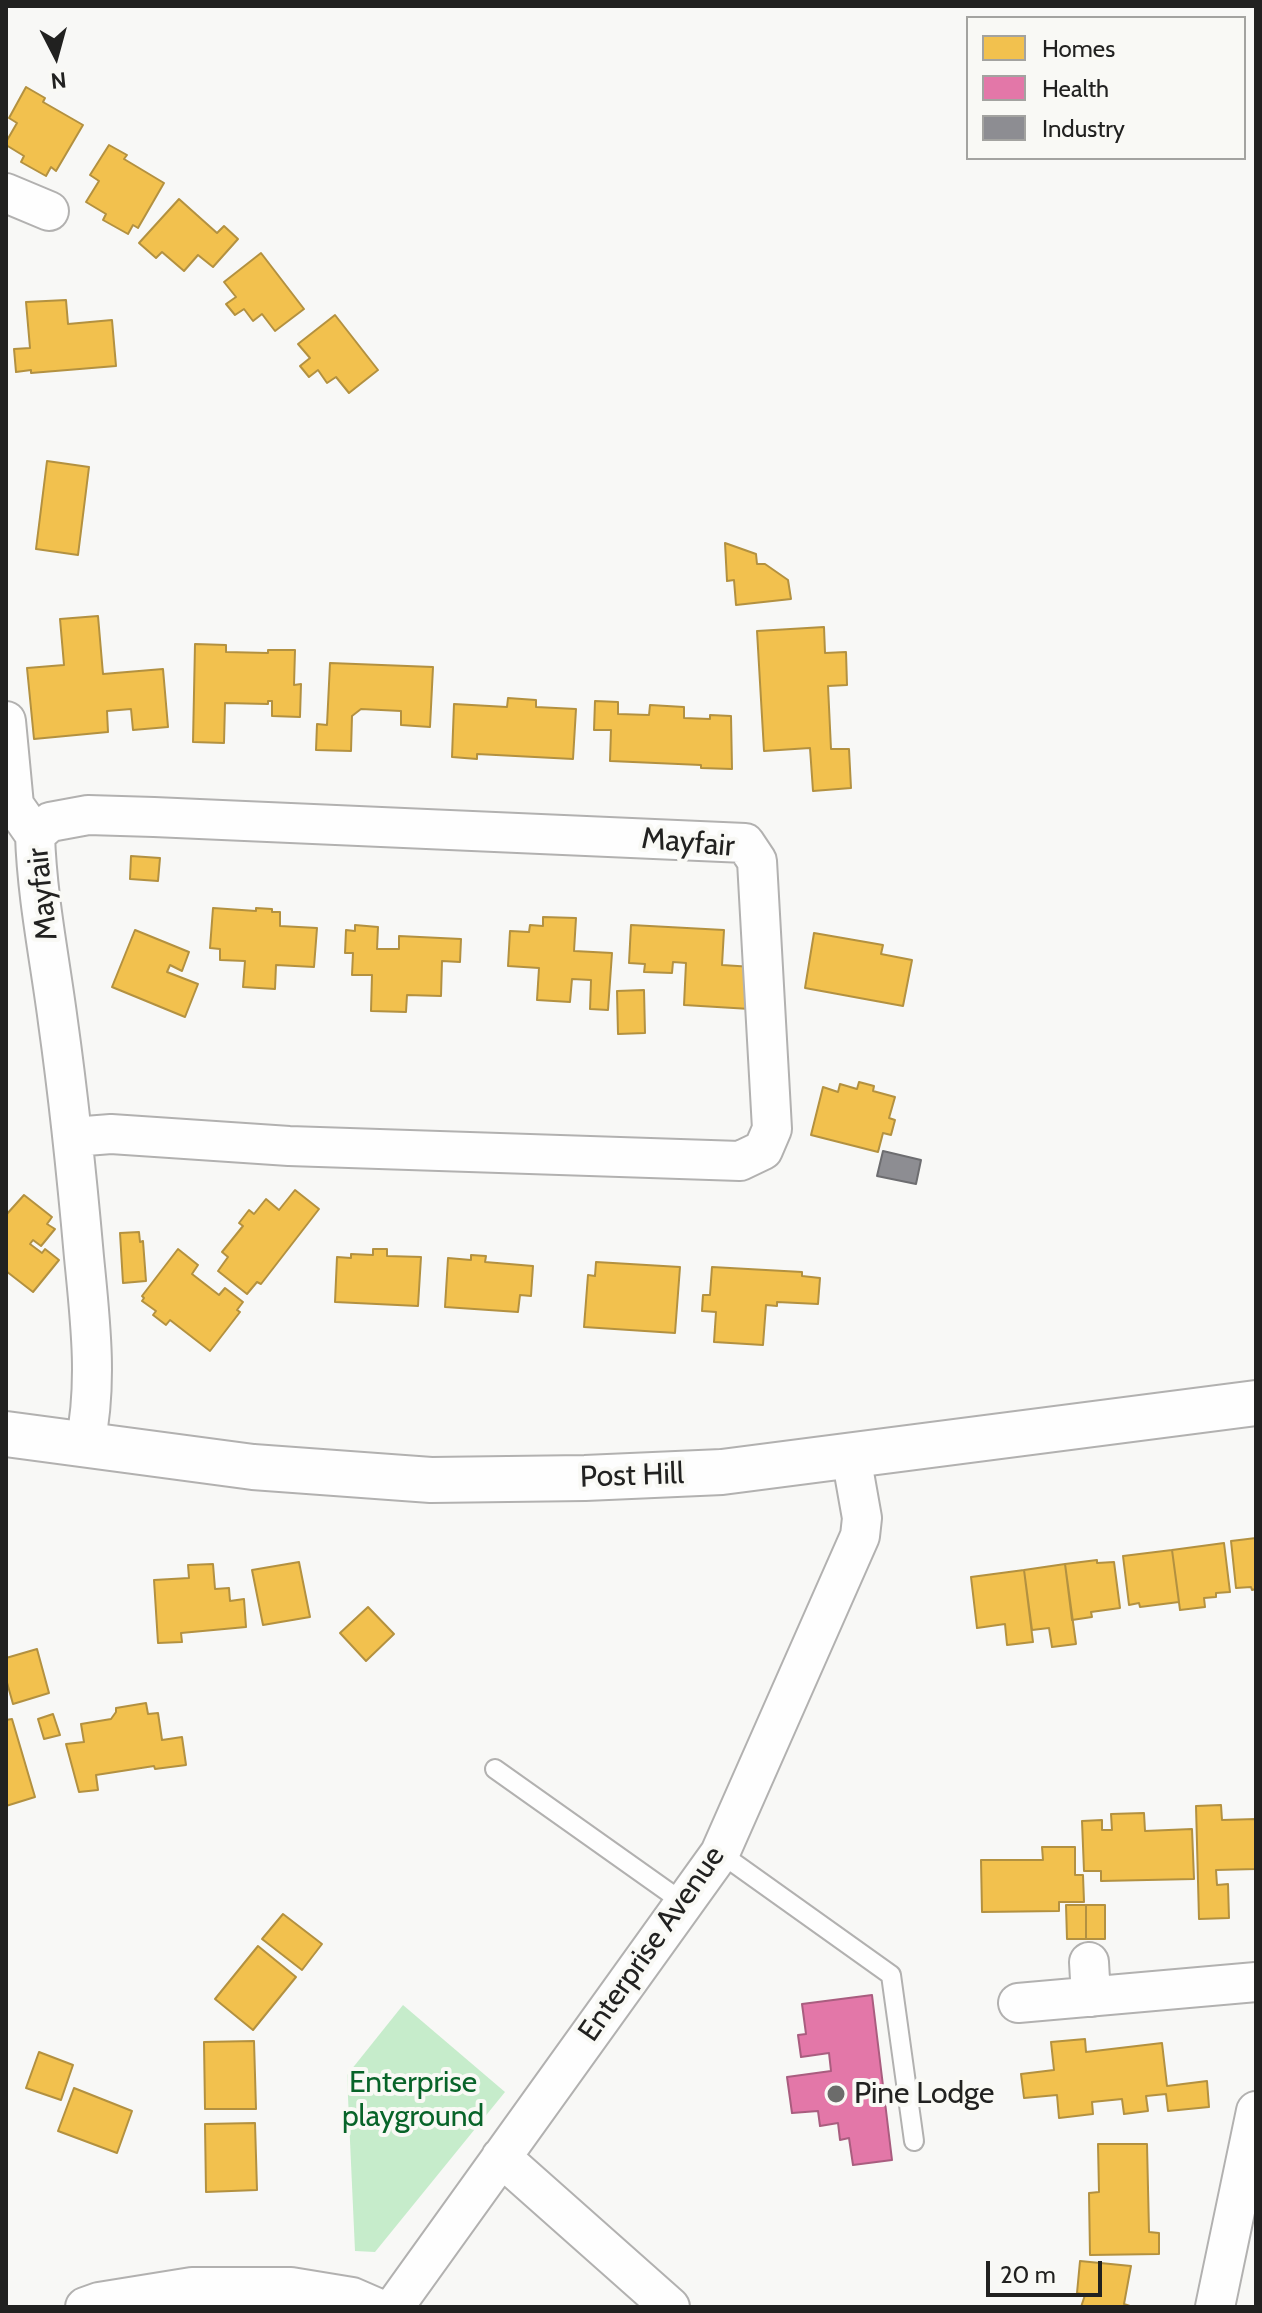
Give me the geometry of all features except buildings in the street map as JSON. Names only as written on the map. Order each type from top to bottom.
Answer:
[{"type":"street","points":[[6,193],[49,211]]},
{"type":"street","points":[[6,721],[14,805],[35,835]]},
{"type":"street","name":"Mayfair","points":[[73,1137],[111,1134],[289,1146],[740,1161],[763,1150],[772,1129],[757,861],[745,843],[154,817],[88,815],[50,822],[35,835],[41,906],[73,1137],[87,1294],[91,1371],[90,1419],[85,1444]]},
{"type":"street","name":"Post Hill","points":[[6,1434],[253,1467],[431,1480],[585,1478],[722,1472],[1256,1403]]},
{"type":"street","name":"Enterprise Avenue","points":[[394,2307],[720,1853],[860,1536],[862,1518],[851,1456]]},
{"type":"street","points":[[1018,2003],[1090,1980],[1256,1982]]},
{"type":"street","points":[[1215,2307],[1256,2111]]},
{"type":"street","points":[[501,2157],[670,2307]]},
{"type":"street","points":[[85,2307],[192,2287],[291,2287],[352,2297],[375,2307]]},
{"type":"lane","points":[[495,1769],[684,1903]]},
{"type":"lane","points":[[720,1853],[891,1975],[914,2141]]},
{"type":"green space","name":"Enterprise playground","points":[[403,2005],[505,2092],[375,2252],[355,2251],[347,2075]]},
{"type":"place","name":"Pine Lodge","points":[[836,2094]]}]
